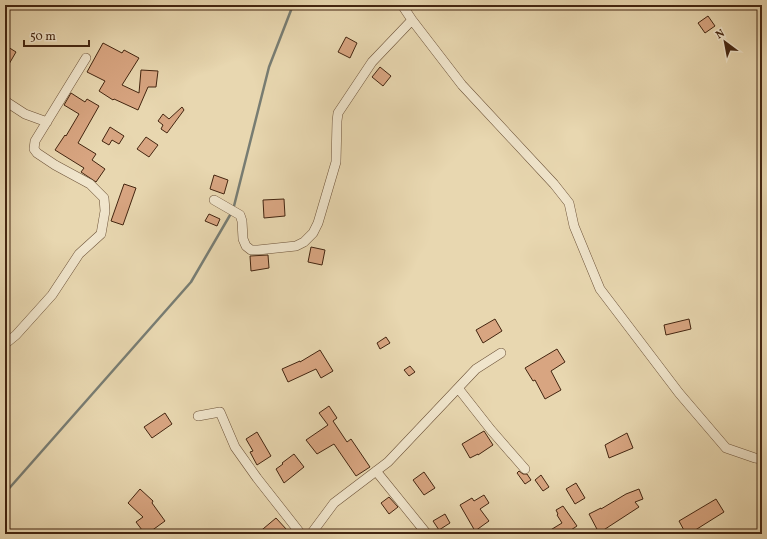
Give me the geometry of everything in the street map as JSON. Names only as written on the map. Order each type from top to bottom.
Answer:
[{"type":"street","points":[[402,5],[462,85],[569,202],[574,226],[600,289],[680,393],[726,448],[755,458],[762,458]]},
{"type":"street","points":[[214,200],[240,215],[242,221],[243,239],[246,246],[251,250],[296,246],[304,242],[313,233],[318,223],[336,162],[338,113],[372,62],[412,20]]},
{"type":"street","points":[[5,344],[16,335],[52,295],[79,254],[101,234],[105,211],[104,198],[90,184],[55,165],[37,153],[34,148],[35,141],[86,58]]},
{"type":"street","points":[[5,101],[25,114],[47,122]]},
{"type":"street","points":[[311,534],[334,503],[388,462],[476,369],[501,353]]},
{"type":"street","points":[[458,388],[491,430],[525,469]]},
{"type":"street","points":[[198,416],[220,412],[235,447],[257,478],[301,534]]},
{"type":"street","points":[[376,471],[428,534]]},
{"type":"building","points":[[708,16],[715,26],[705,33],[698,23]]},
{"type":"building","points":[[346,37],[357,43],[350,58],[338,52]]},
{"type":"building","points":[[103,43],[122,53],[124,50],[139,58],[122,85],[139,93],[141,70],[158,71],[156,87],[148,87],[138,110],[114,99],[113,100],[99,91],[105,81],[87,72]]},
{"type":"building","points":[[8,47],[16,52],[5,71],[5,52]]},
{"type":"building","points":[[380,67],[391,76],[383,86],[372,77]]},
{"type":"building","points":[[71,93],[85,102],[87,99],[99,106],[78,143],[96,154],[92,160],[105,169],[96,182],[81,172],[84,168],[55,150],[65,135],[66,136],[79,114],[64,105]]},
{"type":"building","points":[[182,107],[184,110],[167,133],[161,129],[163,125],[158,121],[163,114],[169,119]]},
{"type":"building","points":[[110,127],[124,136],[119,144],[112,140],[109,145],[102,141]]},
{"type":"building","points":[[146,137],[158,145],[149,157],[137,149]]},
{"type":"building","points":[[214,175],[228,180],[224,194],[210,189]]},
{"type":"building","points":[[124,184],[136,188],[123,225],[111,221]]},
{"type":"building","points":[[284,199],[285,216],[264,218],[263,200]]},
{"type":"building","points":[[209,214],[220,219],[217,226],[205,221]]},
{"type":"building","points":[[311,247],[325,250],[322,265],[308,262]]},
{"type":"building","points":[[268,255],[269,268],[251,271],[250,256]]},
{"type":"building","points":[[495,319],[502,331],[483,343],[476,330]]},
{"type":"building","points":[[689,319],[691,329],[666,335],[664,325]]},
{"type":"building","points":[[386,337],[390,343],[380,349],[377,343]]},
{"type":"building","points":[[557,349],[565,362],[551,371],[561,390],[545,399],[535,380],[533,381],[525,368]]},
{"type":"building","points":[[320,350],[333,371],[321,378],[316,369],[288,382],[282,369],[300,362]]},
{"type":"building","points":[[410,366],[415,372],[409,376],[404,370]]},
{"type":"building","points":[[329,406],[337,418],[333,421],[347,442],[351,439],[370,467],[356,476],[334,444],[317,454],[306,440],[328,425],[319,413]]},
{"type":"building","points":[[165,413],[172,424],[152,438],[144,427]]},
{"type":"building","points":[[484,431],[493,445],[478,455],[470,458],[462,444]]},
{"type":"building","points":[[257,432],[271,456],[257,465],[250,452],[253,451],[246,439]]},
{"type":"building","points":[[627,433],[633,448],[609,458],[605,445]]},
{"type":"building","points":[[294,454],[304,467],[284,483],[276,469]]},
{"type":"building","points":[[519,471],[523,474],[527,474],[531,480],[525,484],[517,473]]},
{"type":"building","points":[[424,472],[435,488],[424,495],[413,480]]},
{"type":"building","points":[[541,475],[549,487],[543,491],[535,480]]},
{"type":"building","points":[[576,483],[585,498],[575,504],[566,489]]},
{"type":"building","points":[[140,489],[153,501],[152,503],[165,521],[147,534],[145,534],[136,522],[143,517],[128,503]]},
{"type":"building","points":[[639,489],[643,499],[635,502],[639,507],[599,533],[589,514],[601,509],[626,494]]},
{"type":"building","points":[[484,495],[489,503],[480,509],[489,521],[475,531],[460,505],[472,498],[474,501]]},
{"type":"building","points":[[389,497],[398,507],[389,514],[381,503]]},
{"type":"building","points":[[716,499],[724,512],[689,534],[686,534],[679,521]]},
{"type":"building","points":[[563,506],[577,526],[565,534],[544,534],[562,523],[556,510]]},
{"type":"building","points":[[445,514],[450,523],[439,530],[433,521]]},
{"type":"building","points":[[276,518],[287,530],[283,534],[257,534]]},
{"type":"waterway","points":[[5,493],[191,282],[233,210],[269,67],[293,5]]}]
